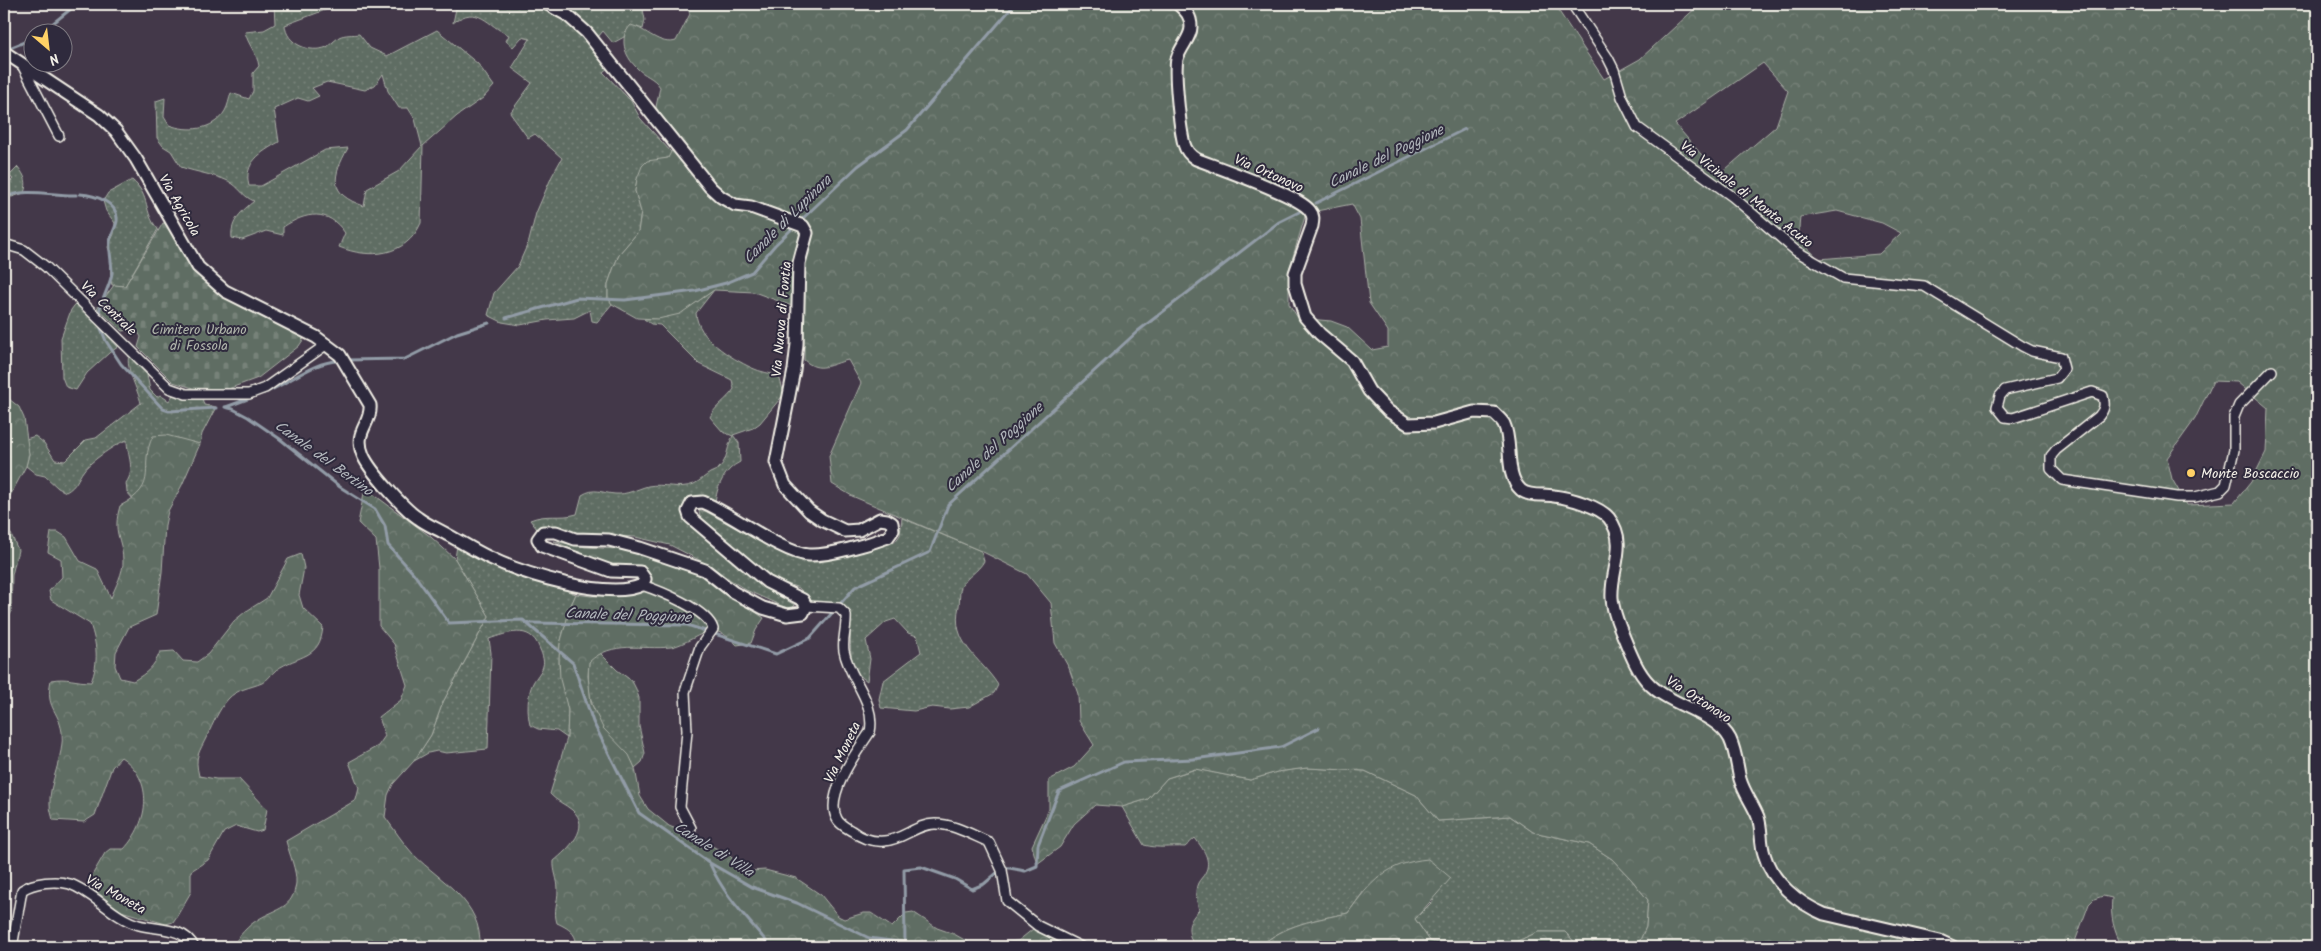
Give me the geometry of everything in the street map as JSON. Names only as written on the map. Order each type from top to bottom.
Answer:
[{"type":"street","name":"Via Nuova di Fontia","points":[[547,4],[578,23],[710,187],[721,197],[735,205],[751,207],[803,226],[807,233],[799,263],[794,370],[776,462],[785,485],[810,511],[822,520],[845,530],[859,530],[880,519],[892,523],[893,530],[888,537],[872,543],[809,555],[789,549],[703,502],[692,503],[688,511],[690,517],[767,582],[803,600],[806,606]]},
{"type":"street","name":"Via Ortonovo","points":[[1178,4],[1189,15],[1191,24],[1191,32],[1178,57],[1177,68],[1184,144],[1190,156],[1263,185],[1310,209],[1314,218],[1295,273],[1295,284],[1305,317],[1320,334],[1352,361],[1369,391],[1398,419],[1408,424],[1426,424],[1474,412],[1494,413],[1503,422],[1506,430],[1512,472],[1521,490],[1534,495],[1553,496],[1582,502],[1608,517],[1620,542],[1612,586],[1613,607],[1637,668],[1648,683],[1657,691],[1723,729],[1730,738],[1740,782],[1762,829],[1763,852],[1768,864],[1786,889],[1809,907],[1824,914],[1940,941],[1953,947]]},
{"type":"street","name":"Via Vicinale di Monte Acuto","points":[[1572,4],[1608,58],[1614,70],[1622,97],[1637,127],[1712,180],[1796,251],[1843,278],[1924,286],[2022,346],[2032,351],[2061,357],[2064,368],[2057,378],[2005,390],[2000,396],[1997,407],[2004,416],[2013,418],[2092,392],[2103,396],[2105,402],[2099,416],[2056,450],[2052,456],[2051,469],[2062,480],[2177,497],[2195,497],[2220,491],[2226,485],[2234,450],[2234,417],[2239,405],[2272,370]]},
{"type":"street","name":"Via Agricola","points":[[4,52],[99,115],[116,131],[136,159],[198,267],[208,278],[225,291],[327,344]]},
{"type":"street","name":"Via Agricola","points":[[21,63],[60,136]]},
{"type":"street","name":"Via Centrale","points":[[4,244],[24,250],[33,256],[96,315],[169,388],[186,394],[249,394],[265,388],[327,344]]},
{"type":"street","points":[[327,344],[340,354],[370,405],[371,412],[360,433],[363,456],[369,467],[417,518],[490,558],[564,584],[599,589],[636,588],[642,585],[644,579],[640,572],[612,571],[594,566],[542,546],[538,539],[548,531],[575,538],[609,540],[640,548],[705,570],[733,592],[763,608],[794,616],[803,613],[806,606]]},
{"type":"street","points":[[642,585],[686,605],[707,619],[713,630],[700,647],[685,692],[687,731],[680,807],[691,828]]},
{"type":"street","name":"Via Moneta","points":[[806,606],[839,608],[846,616],[844,651],[870,712],[870,732],[839,783],[834,811],[840,824],[862,838],[882,842],[901,837],[925,825],[936,824],[956,827],[989,842],[1002,870],[1007,901],[1038,926],[1081,947]]},
{"type":"street","name":"Via Moneta","points":[[6,947],[13,942],[22,890],[32,885],[61,882],[82,891],[105,907],[138,925],[182,934],[191,941],[194,947]]},
{"type":"green space","points":[[274,4],[341,4],[285,25],[286,32],[300,46],[313,49],[327,47],[341,36],[359,34],[370,48],[387,56],[437,30],[478,64],[494,86],[483,98],[457,116],[423,146],[421,223],[406,243],[396,249],[374,254],[351,251],[339,247],[345,233],[331,219],[316,215],[300,218],[283,227],[283,235],[266,231],[242,240],[232,238],[235,221],[254,201],[228,181],[181,167],[171,151],[163,146],[157,138],[156,101],[165,98],[164,117],[169,125],[192,129],[207,126],[220,118],[226,109],[231,93],[249,99],[253,91],[253,73],[259,66],[245,32],[264,30],[275,24]],"holes":[[[383,74],[388,91],[399,108],[408,108],[415,119],[422,146],[399,171],[367,189],[364,206],[344,196],[336,183],[339,168],[348,148],[325,150],[261,186],[249,186],[249,171],[255,159],[279,142],[274,109],[298,98],[308,101],[319,96],[312,88],[327,82],[365,90],[375,85]]]},
{"type":"green space","points":[[457,4],[539,4],[577,25],[609,67],[603,72],[631,101],[640,118],[672,153],[668,158],[654,161],[637,179],[635,191],[641,212],[638,232],[620,253],[608,284],[608,298],[612,304],[597,322],[592,321],[590,310],[574,318],[520,325],[502,322],[488,315],[494,293],[518,266],[529,241],[536,213],[562,158],[535,134],[528,138],[510,113],[532,83],[512,68],[530,39],[522,37],[513,47],[506,41],[509,35],[476,16],[462,17],[453,23]]},
{"type":"green space","points":[[558,4],[642,4],[645,20],[643,29],[637,27],[626,30],[624,37],[613,43],[603,31],[598,37],[580,18]]},
{"type":"green space","points":[[686,4],[1145,4],[1170,10],[1176,4],[1554,4],[1604,79],[1640,59],[1700,4],[2317,4],[2317,947],[2122,947],[2113,924],[2112,898],[2103,896],[2094,899],[2089,904],[2073,947],[1637,947],[1646,927],[1648,900],[1612,859],[1589,844],[1533,832],[1510,816],[1438,821],[1416,795],[1365,771],[1307,768],[1277,772],[1250,780],[1195,769],[1167,778],[1148,799],[1122,807],[1095,805],[1074,824],[1060,847],[1037,864],[1032,846],[1049,809],[1049,780],[1074,767],[1094,745],[1079,721],[1078,694],[1069,668],[1055,643],[1051,603],[1027,574],[981,551],[852,496],[832,484],[829,456],[861,383],[848,360],[820,367],[804,360],[804,335],[799,313],[792,306],[754,292],[714,290],[680,314],[658,319],[637,318],[612,304],[608,298],[608,284],[620,253],[638,232],[641,212],[635,191],[642,166],[647,161],[668,158],[674,146],[656,107],[660,87],[632,63],[624,47],[625,36],[631,25],[664,41],[676,41],[690,14]],"holes":[[[1763,63],[1788,91],[1776,126],[1719,175],[1675,124]],[[1352,204],[1360,219],[1369,303],[1388,331],[1388,347],[1372,350],[1347,327],[1331,321],[1298,318],[1289,304],[1289,270],[1306,213]],[[1837,211],[1882,223],[1901,233],[1879,254],[1819,259],[1798,239],[1800,217]],[[2213,381],[2237,382],[2268,408],[2266,452],[2251,482],[2234,503],[2187,505],[2172,479],[2167,458],[2195,419]]]},
{"type":"green space","points":[[18,167],[25,179],[24,193],[12,197],[4,195],[4,188],[13,179],[9,176]]},
{"type":"green space","points":[[132,180],[142,192],[150,217],[158,229],[125,286],[112,285],[111,258],[108,247],[114,234],[115,223],[106,211],[103,201],[108,193]]},
{"type":"green space","name":"Cimitero Urbano di Fossola","points":[[163,223],[170,223],[198,273],[305,337],[299,346],[258,378],[228,389],[193,388],[173,382],[138,347],[141,337],[136,329],[122,331],[97,308],[114,285],[125,286]]},
{"type":"green space","points":[[714,290],[696,313],[702,331],[716,346],[735,359],[755,369],[779,376],[784,394],[760,423],[753,428],[733,435],[739,443],[740,462],[726,474],[718,490],[715,502],[683,511],[689,523],[739,567],[768,590],[795,605],[791,610],[746,590],[703,562],[670,545],[635,537],[584,534],[554,527],[537,529],[530,520],[577,514],[582,495],[591,491],[619,494],[654,485],[689,486],[717,470],[723,464],[733,436],[723,432],[710,417],[734,389],[732,380],[699,364],[660,325],[651,324],[644,319],[674,315]]},
{"type":"green space","points":[[77,302],[118,347],[87,373],[76,390],[66,387],[62,377],[61,338],[71,310]]},
{"type":"green space","points":[[129,356],[147,375],[150,390],[157,397],[160,395],[169,401],[173,395],[202,398],[204,405],[216,407],[202,434],[200,444],[133,499],[127,492],[126,483],[131,467],[127,440],[111,448],[92,462],[84,470],[75,485],[66,492],[58,488],[45,476],[36,474],[26,466],[29,454],[26,439],[35,436],[44,443],[55,460],[65,461],[86,440],[96,438],[141,403],[130,372]]},
{"type":"green space","points":[[4,395],[19,407],[24,418],[29,454],[26,466],[4,507]]},
{"type":"green space","points":[[166,435],[200,444],[168,511],[156,615],[129,627],[116,652],[115,666],[120,678],[133,681],[138,678],[153,666],[160,652],[174,651],[183,661],[197,662],[208,654],[234,621],[267,598],[288,559],[301,554],[304,568],[299,595],[303,608],[323,627],[321,638],[313,651],[276,670],[262,683],[235,693],[225,703],[216,717],[198,755],[199,776],[216,779],[239,779],[267,809],[263,830],[257,832],[236,826],[224,832],[208,860],[191,871],[191,892],[173,922],[166,924],[121,911],[87,884],[105,853],[110,849],[124,849],[139,826],[145,802],[139,777],[132,766],[121,757],[112,767],[95,815],[84,822],[53,820],[50,797],[61,750],[62,732],[51,703],[51,680],[62,679],[91,682],[94,675],[96,653],[90,624],[51,600],[49,591],[62,577],[61,559],[48,552],[51,532],[58,532],[66,537],[80,561],[97,569],[111,598],[123,565],[117,529],[120,506],[133,498],[145,483],[147,457],[153,436]]},
{"type":"green space","points":[[365,488],[431,537],[455,559],[489,616],[443,702],[431,735],[414,761],[393,784],[388,795],[385,817],[413,854],[458,894],[467,905],[479,931],[480,947],[232,947],[251,924],[288,903],[294,892],[296,878],[286,841],[356,800],[359,788],[349,762],[378,746],[385,736],[379,717],[401,700],[407,685],[394,644],[379,626],[379,568],[376,540],[358,523]]},
{"type":"green space","points":[[699,511],[705,511],[778,551],[800,558],[895,542],[900,535],[902,518],[981,551],[984,561],[961,587],[957,619],[959,630],[968,649],[998,685],[994,693],[969,707],[950,709],[932,707],[914,711],[881,708],[879,699],[883,681],[921,652],[917,636],[908,633],[895,619],[886,622],[866,640],[870,659],[867,681],[858,674],[853,665],[850,624],[848,614],[843,605],[834,603],[813,604],[799,588],[770,578],[700,517]]},
{"type":"green space","points":[[4,527],[11,534],[18,550],[12,575],[11,613],[4,625]]},
{"type":"green space","points":[[554,541],[586,547],[618,549],[675,564],[708,579],[764,618],[756,630],[751,643],[737,645],[729,637],[711,631],[671,647],[617,648],[598,655],[589,662],[588,676],[591,703],[603,728],[629,755],[635,768],[640,796],[648,809],[669,826],[729,855],[738,864],[751,871],[765,870],[796,878],[821,895],[838,916],[844,919],[864,913],[871,913],[892,927],[906,913],[913,912],[937,928],[954,934],[977,947],[576,947],[574,935],[557,923],[555,914],[558,890],[554,861],[576,838],[580,824],[578,817],[572,810],[550,794],[567,738],[568,710],[560,679],[560,644],[576,594],[591,596],[639,593],[646,590],[650,580],[606,565]]},
{"type":"green space","points":[[457,545],[536,580],[576,594],[560,644],[559,665],[568,710],[567,738],[557,731],[538,729],[530,725],[529,698],[533,683],[542,668],[543,659],[539,647],[530,635],[517,632],[503,634],[489,639],[491,653],[488,749],[446,753],[437,751],[428,753],[414,761],[431,735],[443,702],[489,616],[455,559]]},
{"type":"green space","points":[[599,652],[617,670],[632,681],[639,698],[639,726],[645,753],[642,762],[635,768],[624,752],[603,729],[592,705],[589,688],[589,662]]},
{"type":"green space","points":[[1307,768],[1365,771],[1416,795],[1438,821],[1510,816],[1533,832],[1589,844],[1612,859],[1648,900],[1646,927],[1637,947],[1579,947],[1565,932],[1538,932],[1511,944],[1495,947],[1454,947],[1430,941],[1415,919],[1434,900],[1364,891],[1348,913],[1290,928],[1269,939],[1259,947],[1194,947],[1189,927],[1199,910],[1196,889],[1208,864],[1204,850],[1195,838],[1185,847],[1144,845],[1122,807],[1148,799],[1167,778],[1196,769],[1250,780],[1277,772]]},
{"type":"green space","points":[[1428,859],[1451,878],[1415,919],[1430,941],[1454,947],[1259,947],[1269,939],[1290,928],[1348,913],[1364,892],[1391,869],[1414,861]]},
{"type":"green space","points":[[1033,929],[1069,947],[990,947],[997,943],[1018,941]]},
{"type":"green space","points":[[1538,932],[1565,932],[1579,947],[1495,947],[1511,944]]},
{"type":"waterway","points":[[54,22],[77,4]]},
{"type":"waterway","name":"Canale di Lupinara","points":[[800,221],[858,166],[907,130],[1015,4]]},
{"type":"waterway","points":[[12,47],[22,43]]},
{"type":"waterway","name":"Canale del Poggione","points":[[1316,203],[1465,129]]},
{"type":"waterway","points":[[4,198],[30,192],[76,195]]},
{"type":"waterway","points":[[80,194],[105,201],[110,204],[117,214],[117,221],[110,243],[112,273],[99,313]]},
{"type":"waterway","name":"Canale del Poggione","points":[[528,623],[687,625],[776,654],[810,638],[855,587],[930,552],[948,505],[1138,331],[1279,222],[1299,212]]},
{"type":"waterway","name":"Canale di Lupinara","points":[[506,318],[577,298],[625,300],[695,291],[726,283],[752,272],[775,245],[796,225]]},
{"type":"waterway","name":"Canale di Lupinara","points":[[346,360],[405,359],[457,333],[489,323]]},
{"type":"waterway","points":[[100,326],[106,341],[121,364],[163,409],[169,411],[216,408]]},
{"type":"waterway","name":"Canale di Lupinara","points":[[264,393],[310,369],[329,362],[339,361]]},
{"type":"waterway","name":"Canale di Lupinara","points":[[226,407],[253,397]]},
{"type":"waterway","name":"Canale di Villa","points":[[225,407],[248,417],[280,439],[340,487],[375,509],[385,526],[388,545],[414,574],[449,623],[523,620],[573,663],[593,722],[639,813],[710,863],[752,887],[797,903],[869,938],[936,947]]},
{"type":"waterway","points":[[905,943],[904,869],[921,867],[955,879],[972,889],[984,884],[1004,867],[1025,871],[1037,866],[1038,845],[1059,791],[1124,762],[1194,759],[1281,747],[1319,728]]},
{"type":"waterway","points":[[710,864],[728,895],[766,941],[766,947]]},
{"type":"place","name":"Monte Boscaccio","points":[[2191,473]]},
{"type":"water label","name":"Canale del Bertino","points":[[324,458]]}]
